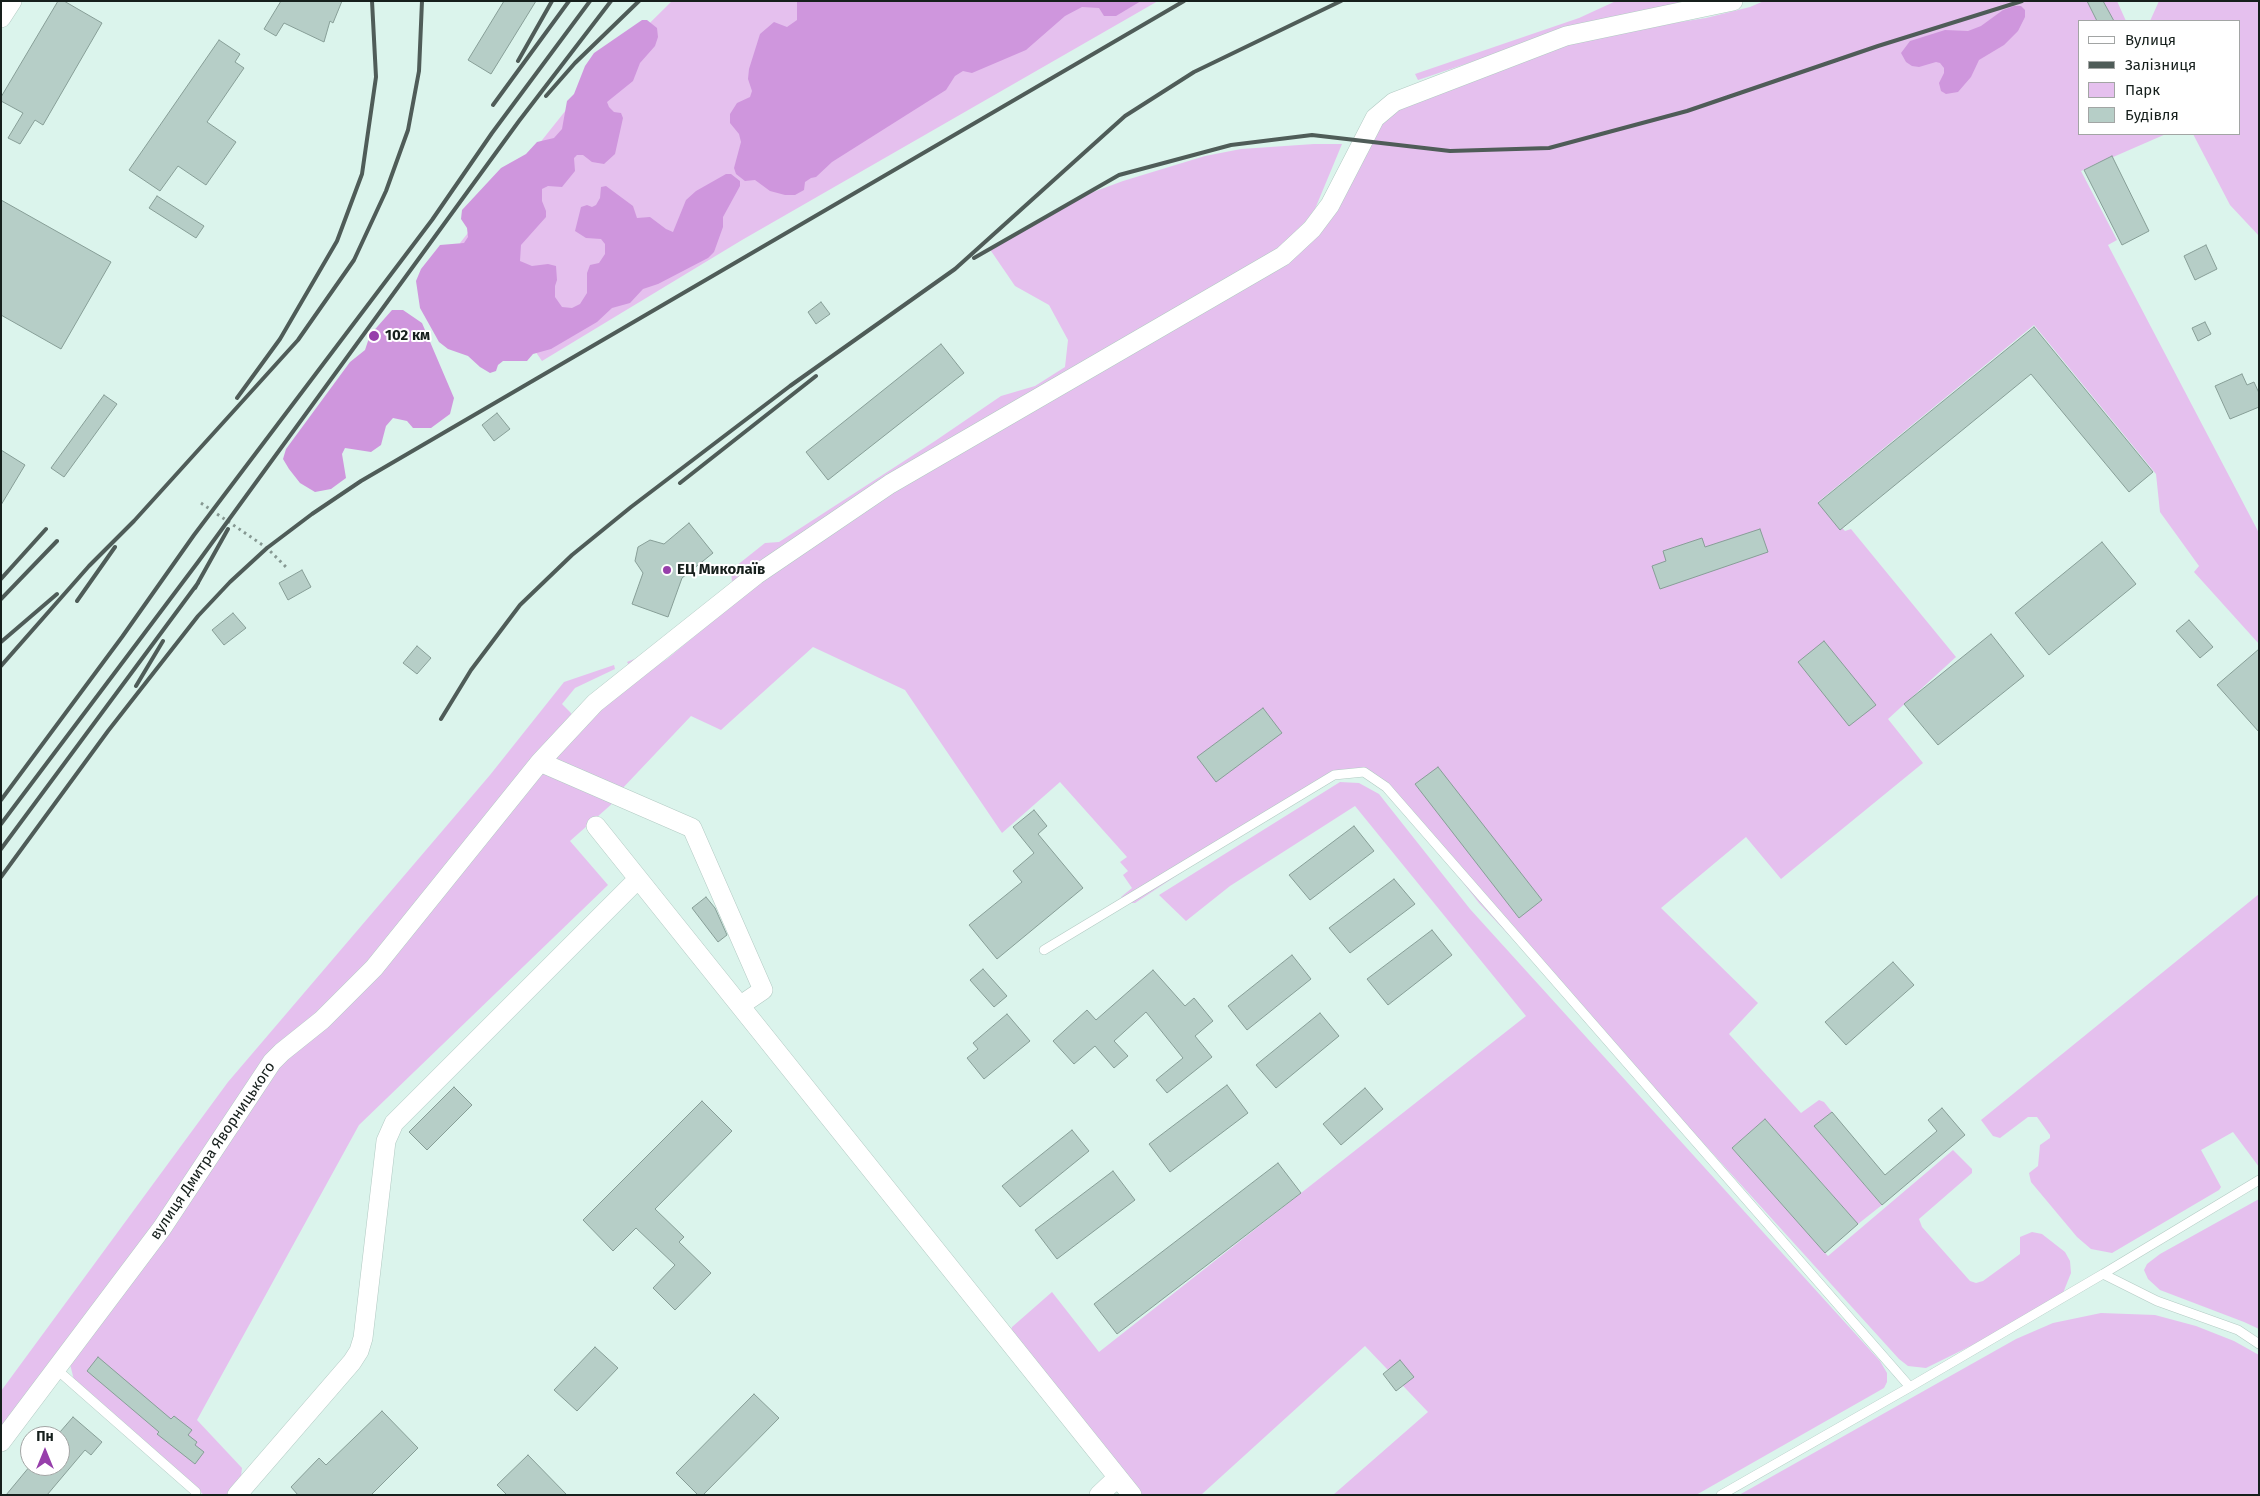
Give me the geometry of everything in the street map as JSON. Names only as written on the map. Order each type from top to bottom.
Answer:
[{"type":"street","points":[[1,18],[12,1]]},
{"type":"street","name":"вулиця Дмитра Яворницького","points":[[1,1442],[162,1228],[272,1062],[322,1020],[374,968],[540,762],[595,703],[756,575],[890,484],[1283,256],[1312,228],[1330,205],[1375,118],[1394,102],[1566,36],[1733,1]]},
{"type":"street","points":[[540,762],[692,828],[763,990],[741,1005]]},
{"type":"street","points":[[596,826],[1132,1495]]},
{"type":"street","points":[[236,1495],[352,1362],[359,1351],[363,1338],[386,1141],[394,1123],[638,879]]},
{"type":"street","points":[[1099,1495],[1117,1478]]},
{"type":"lane","points":[[1044,950],[1334,775],[1364,772],[1386,788],[1910,1387]]},
{"type":"lane","points":[[1721,1495],[2103,1274],[2259,1180]]},
{"type":"lane","points":[[2103,1274],[2157,1301],[2238,1330],[2259,1344]]},
{"type":"lane","points":[[55,1368],[196,1492]]},
{"type":"path","points":[[201,503],[267,548],[288,569]]},
{"type":"green space","points":[[672,1],[1158,1],[742,240],[542,361],[460,243],[582,90]]},
{"type":"green space","points":[[1616,1],[1736,1],[1537,40],[1418,80],[1415,74],[1579,18]]},
{"type":"green space","points":[[1764,1],[2117,1],[2126,20],[2078,20],[2078,135],[2164,135],[2081,171],[2117,240],[2108,245],[2259,533],[2259,644],[2194,572],[2199,566],[2160,512],[2156,474],[2034,325],[1818,502],[1845,531],[1851,529],[1956,657],[1888,719],[1923,763],[1781,879],[1746,837],[1661,908],[1758,1003],[1729,1034],[1801,1113],[1819,1100],[1824,1102],[1832,1112],[1815,1127],[1882,1205],[1858,1224],[1765,1119],[1732,1148],[1828,1256],[1953,1150],[1972,1169],[1972,1173],[1919,1219],[1922,1227],[1970,1281],[1976,1283],[1983,1281],[2020,1254],[2020,1237],[2032,1232],[2042,1234],[2065,1252],[2070,1261],[2071,1273],[2063,1293],[2011,1326],[1926,1368],[1908,1366],[1899,1359],[1705,1145],[1479,903],[1388,787],[1362,773],[1328,776],[1135,903],[1130,903],[1121,897],[1132,888],[1123,875],[1128,871],[1120,862],[1127,857],[1060,782],[1002,833],[905,690],[813,647],[721,730],[691,716],[620,791],[555,763],[553,755],[624,687],[667,659],[761,581],[893,489],[1287,259],[1368,126],[1400,101],[1597,35],[1706,18],[1750,7]]},
{"type":"green space","points":[[2159,1],[2259,1],[2259,236],[2230,205],[2194,135],[2240,135],[2240,20],[2150,20]]},
{"type":"green space","points":[[1342,144],[1315,209],[1278,249],[1093,363],[888,481],[753,574],[660,653],[637,669],[630,667],[627,662],[654,651],[732,582],[731,570],[765,543],[779,542],[1001,396],[1035,386],[1065,367],[1068,340],[1049,305],[1015,286],[989,248],[1085,195],[1123,181],[1205,156],[1241,149]]},
{"type":"green space","points":[[614,665],[615,669],[575,688],[562,704],[571,713],[571,719],[386,943],[319,1016],[1,1433],[1,1391],[228,1082],[490,775],[564,682]]},
{"type":"green space","points":[[543,773],[614,802],[570,841],[608,885],[359,1125],[197,1420],[242,1468],[241,1476],[227,1495],[204,1495],[74,1380],[70,1364],[276,1066],[537,775]]},
{"type":"green space","points":[[1340,782],[1359,783],[1379,794],[1470,909],[1880,1361],[1887,1373],[1887,1382],[1884,1388],[1696,1495],[1333,1495],[1428,1412],[1365,1346],[1201,1495],[1128,1495],[1010,1334],[1012,1327],[1052,1292],[1099,1352],[1526,1016],[1355,806],[1230,886],[1186,921],[1159,895]]},
{"type":"green space","points":[[2259,894],[2259,1167],[2233,1132],[2201,1150],[2221,1187],[2219,1190],[2112,1253],[2091,1249],[2077,1237],[2031,1182],[2029,1173],[2038,1166],[2040,1145],[2050,1138],[2050,1135],[2037,1117],[2028,1117],[2000,1138],[1993,1136],[1981,1120]]},
{"type":"green space","points":[[2259,1199],[2259,1329],[2160,1290],[2148,1279],[2144,1270],[2147,1264],[2160,1254]]},
{"type":"green space","points":[[2101,1313],[2155,1315],[2196,1326],[2234,1341],[2259,1355],[2259,1495],[1739,1495],[2016,1339],[2053,1323]]},
{"type":"shaded area","points":[[797,1],[1141,1],[1116,16],[1104,16],[1099,8],[1082,7],[1065,16],[1026,50],[972,73],[963,71],[955,76],[946,90],[832,162],[816,177],[805,182],[804,190],[795,195],[785,195],[770,191],[755,180],[745,181],[736,174],[734,168],[741,142],[739,134],[730,123],[730,114],[737,103],[750,97],[752,91],[748,79],[749,69],[760,34],[774,22],[787,27],[797,20]]},
{"type":"shaded area","points":[[2014,6],[2021,6],[2025,10],[2025,17],[2018,31],[2004,45],[1979,60],[1971,77],[1958,92],[1946,94],[1941,91],[1939,83],[1944,73],[1944,68],[1940,63],[1936,62],[1919,67],[1912,66],[1906,62],[1901,53],[1910,41],[1945,30],[1968,31],[1981,26],[2003,10]]},
{"type":"shaded area","points":[[642,20],[647,20],[657,28],[658,37],[655,46],[640,63],[633,81],[607,102],[614,112],[621,113],[623,118],[615,154],[604,164],[592,162],[583,155],[577,155],[574,158],[575,171],[562,187],[548,186],[542,189],[542,201],[546,217],[521,245],[520,261],[532,266],[548,264],[556,266],[555,297],[562,307],[572,308],[580,304],[587,293],[587,273],[590,265],[599,263],[605,254],[605,244],[601,239],[586,238],[575,231],[581,207],[596,205],[600,198],[601,187],[606,186],[633,206],[637,218],[650,217],[673,232],[686,200],[696,191],[726,174],[731,174],[740,181],[740,186],[723,217],[723,227],[714,252],[708,258],[658,284],[643,289],[630,303],[612,308],[597,322],[551,349],[533,354],[527,361],[503,361],[498,365],[496,371],[490,373],[468,356],[448,349],[439,342],[420,308],[416,281],[421,269],[440,245],[464,243],[468,237],[467,228],[461,219],[462,210],[501,168],[526,154],[537,142],[554,138],[562,129],[567,101],[574,94],[585,66],[594,53]]},
{"type":"shaded area","points":[[392,310],[403,310],[422,323],[454,398],[450,414],[431,428],[413,428],[407,421],[393,418],[386,426],[381,445],[371,452],[345,448],[342,454],[346,478],[331,489],[315,492],[300,483],[289,469],[283,459],[286,449],[350,362],[365,350],[370,335]]},
{"type":"building","points":[[58,1],[64,1],[102,23],[43,125],[35,120],[20,144],[8,138],[23,113],[1,101],[1,97]]},
{"type":"building","points":[[281,1],[342,1],[333,23],[330,21],[324,42],[284,23],[276,36],[264,29]]},
{"type":"building","points":[[504,1],[536,1],[491,74],[468,60]]},
{"type":"building","points":[[2087,1],[2103,1],[2113,20],[2096,20]]},
{"type":"building","points":[[219,40],[240,54],[235,62],[244,68],[207,122],[236,142],[206,185],[178,166],[160,191],[129,170]]},
{"type":"building","points":[[2112,156],[2149,231],[2122,245],[2084,170]]},
{"type":"building","points":[[157,196],[204,226],[196,238],[149,208]]},
{"type":"building","points":[[1,200],[111,262],[61,349],[1,315]]},
{"type":"building","points":[[2206,245],[2217,269],[2195,280],[2184,256]]},
{"type":"building","points":[[821,302],[830,314],[816,324],[808,312]]},
{"type":"building","points":[[2205,322],[2211,334],[2198,341],[2192,328]]},
{"type":"building","points":[[2034,327],[2153,472],[2129,492],[2031,374],[1840,530],[1818,503]]},
{"type":"building","points":[[941,344],[964,373],[828,480],[806,452]]},
{"type":"building","points":[[2242,374],[2247,385],[2254,382],[2259,393],[2259,407],[2230,419],[2215,386]]},
{"type":"building","points":[[104,395],[117,404],[64,477],[51,468]]},
{"type":"building","points":[[497,413],[510,429],[494,441],[482,425]]},
{"type":"building","points":[[1,450],[25,465],[1,505]]},
{"type":"building","name":"ЕЦ Миколаїв","points":[[689,523],[713,553],[682,578],[668,617],[632,604],[643,573],[635,561],[638,547],[650,540],[664,544]]},
{"type":"building","points":[[1760,529],[1768,552],[1660,589],[1652,566],[1666,561],[1663,551],[1702,538],[1705,547]]},
{"type":"building","points":[[2102,542],[2136,584],[2049,655],[2015,613]]},
{"type":"building","points":[[302,570],[311,587],[288,600],[279,583]]},
{"type":"building","points":[[233,613],[246,628],[224,645],[212,630]]},
{"type":"building","points":[[2189,620],[2213,647],[2200,658],[2176,631]]},
{"type":"building","points":[[1991,634],[2024,676],[1938,745],[1904,704]]},
{"type":"building","points":[[1824,641],[1876,705],[1849,726],[1798,662]]},
{"type":"building","points":[[417,646],[431,658],[417,674],[403,663]]},
{"type":"building","points":[[2259,649],[2259,732],[2217,685]]},
{"type":"building","points":[[1263,708],[1282,733],[1216,782],[1197,757]]},
{"type":"building","points":[[1438,767],[1542,900],[1519,918],[1415,784]]},
{"type":"building","points":[[1034,810],[1047,826],[1038,834],[1083,888],[997,959],[969,925],[1022,882],[1013,871],[1034,853],[1013,827]]},
{"type":"building","points":[[1354,826],[1374,851],[1310,900],[1289,875]]},
{"type":"building","points":[[1394,879],[1415,904],[1350,953],[1329,928]]},
{"type":"building","points":[[706,897],[715,908],[727,935],[718,942],[692,908]]},
{"type":"building","points":[[1432,930],[1452,955],[1388,1005],[1367,979]]},
{"type":"building","points":[[1292,955],[1311,979],[1247,1030],[1228,1006]]},
{"type":"building","points":[[1893,962],[1914,985],[1846,1045],[1825,1022]]},
{"type":"building","points":[[983,969],[1007,996],[994,1007],[970,980]]},
{"type":"building","points":[[1153,970],[1185,1006],[1194,998],[1213,1021],[1195,1036],[1212,1057],[1167,1093],[1156,1080],[1183,1058],[1146,1012],[1114,1041],[1128,1056],[1114,1068],[1095,1046],[1074,1064],[1053,1041],[1087,1010],[1096,1020]]},
{"type":"building","points":[[1320,1013],[1339,1036],[1276,1088],[1256,1065]]},
{"type":"building","points":[[1007,1014],[1030,1041],[984,1079],[967,1058],[978,1049],[973,1043]]},
{"type":"building","points":[[1227,1085],[1248,1113],[1170,1172],[1149,1144]]},
{"type":"building","points":[[454,1087],[472,1105],[427,1150],[409,1132]]},
{"type":"building","points":[[1365,1088],[1383,1109],[1341,1145],[1323,1124]]},
{"type":"building","points":[[702,1101],[732,1131],[655,1209],[684,1237],[679,1242],[711,1273],[675,1310],[653,1288],[675,1265],[636,1228],[613,1251],[583,1220]]},
{"type":"building","points":[[1942,1108],[1965,1135],[1882,1205],[1814,1126],[1832,1112],[1885,1175],[1937,1131],[1928,1120]]},
{"type":"building","points":[[1765,1119],[1858,1224],[1825,1253],[1732,1148]]},
{"type":"building","points":[[1072,1130],[1089,1151],[1020,1207],[1002,1186]]},
{"type":"building","points":[[1278,1163],[1301,1193],[1117,1334],[1094,1304]]},
{"type":"building","points":[[1113,1171],[1135,1200],[1057,1259],[1035,1230]]},
{"type":"building","points":[[595,1347],[618,1368],[577,1411],[554,1390]]},
{"type":"building","points":[[98,1357],[171,1419],[174,1416],[192,1430],[188,1435],[197,1442],[195,1445],[204,1452],[195,1464],[157,1434],[159,1432],[87,1371]]},
{"type":"building","points":[[1400,1360],[1414,1377],[1396,1391],[1383,1374]]},
{"type":"building","points":[[754,1394],[779,1418],[703,1495],[698,1495],[676,1473]]},
{"type":"building","points":[[382,1411],[418,1448],[371,1495],[298,1495],[291,1487],[319,1458],[326,1465]]},
{"type":"building","points":[[73,1417],[102,1442],[91,1455],[85,1450],[70,1468],[70,1426],[65,1426]]},
{"type":"building","points":[[528,1455],[567,1495],[507,1495],[497,1485]]},
{"type":"building","points":[[22,1476],[63,1476],[47,1495],[6,1495]]},
{"type":"railway","points":[[237,398],[280,339],[337,241],[362,174],[376,77],[372,1]]},
{"type":"railway","points":[[1,666],[89,566],[134,521],[298,340],[354,260],[386,191],[408,130],[419,71],[422,1]]},
{"type":"railway","points":[[518,61],[552,1]]},
{"type":"railway","points":[[493,105],[569,1]]},
{"type":"railway","points":[[1,800],[122,637],[194,535],[432,220],[492,133],[590,1]]},
{"type":"railway","points":[[1,824],[198,562],[519,121],[611,1]]},
{"type":"railway","points":[[546,96],[575,63],[639,1]]},
{"type":"railway","points":[[1,877],[108,731],[198,616],[230,582],[267,548],[312,514],[361,481],[1184,1]]},
{"type":"railway","points":[[441,719],[471,670],[520,605],[572,555],[631,507],[790,386],[955,269],[1125,116],[1194,72],[1341,1]]},
{"type":"railway","points":[[974,258],[1119,175],[1231,145],[1312,135],[1450,151],[1549,148],[1687,111],[1878,46],[2022,1]]},
{"type":"railway","points":[[680,483],[816,376]]},
{"type":"railway","points":[[1,579],[46,529]]},
{"type":"railway","points":[[195,588],[228,529]]},
{"type":"railway","points":[[1,599],[57,541]]},
{"type":"railway","points":[[77,601],[115,547]]},
{"type":"railway","points":[[1,849],[198,583]]},
{"type":"railway","points":[[1,642],[57,594]]},
{"type":"railway","points":[[136,686],[163,641]]},
{"type":"place","name":"102 км","points":[[374,336]]},
{"type":"place","name":"ЕЦ Миколаїв","points":[[667,570]]}]
